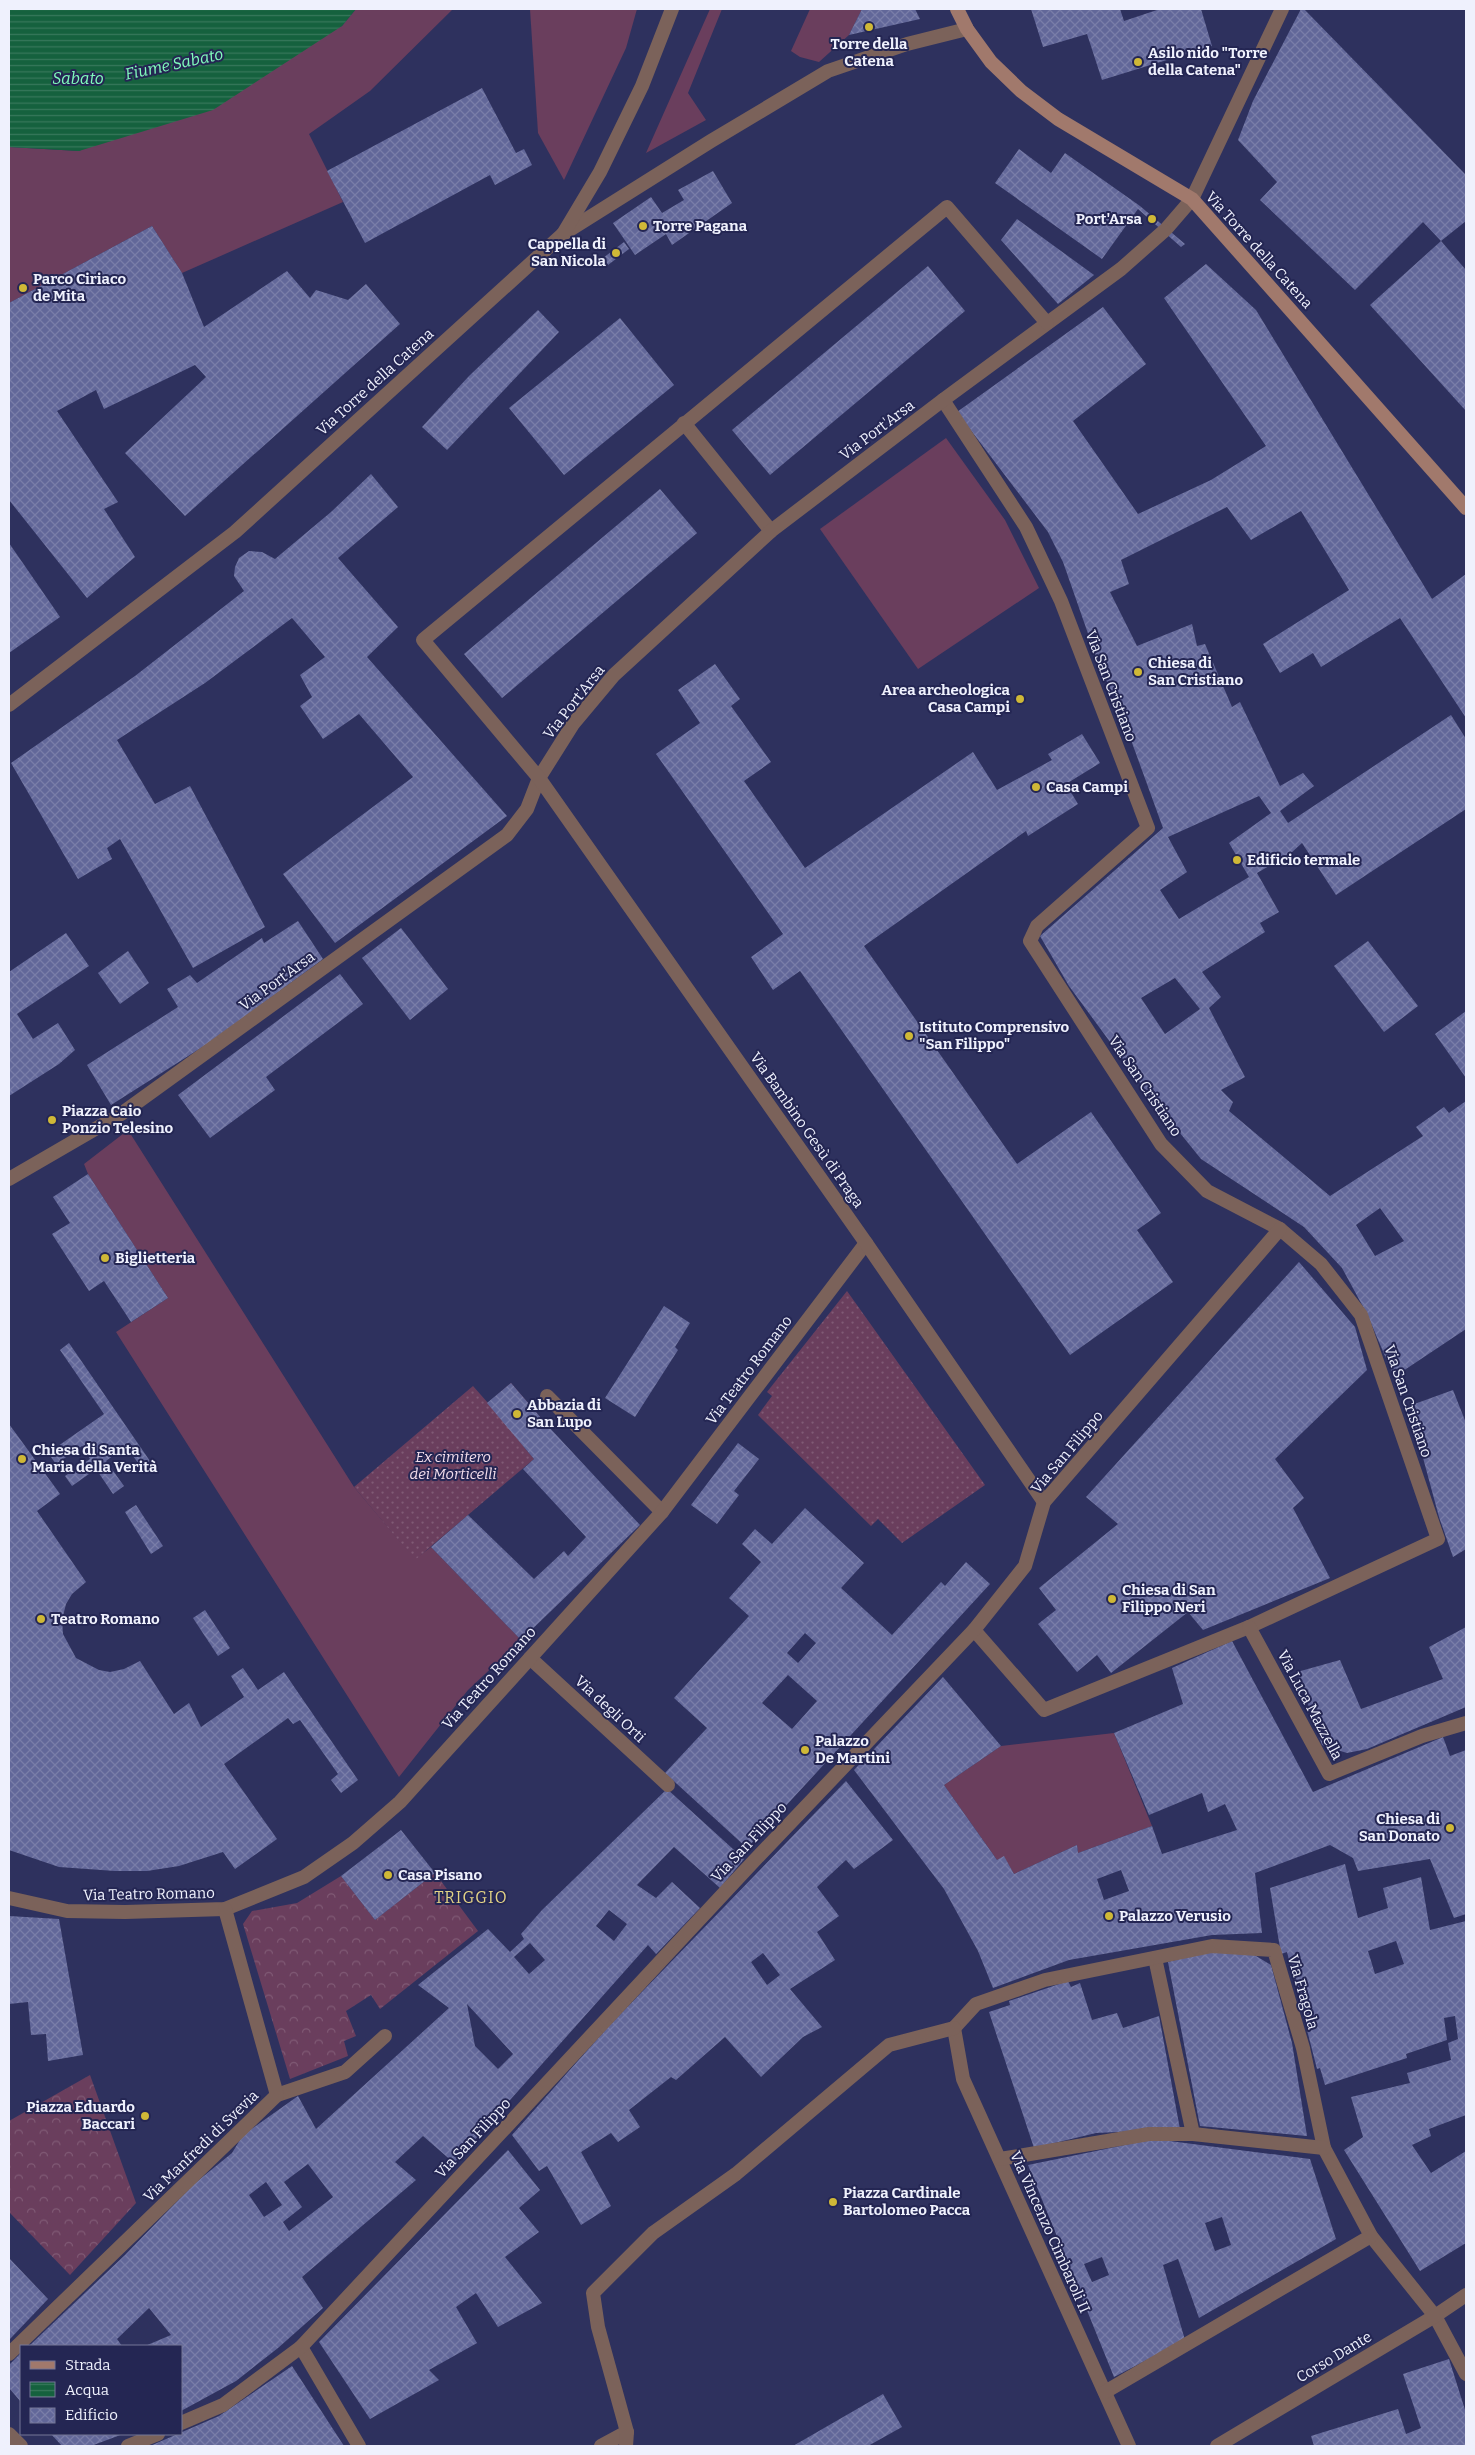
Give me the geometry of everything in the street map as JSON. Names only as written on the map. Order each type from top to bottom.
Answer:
[{"type":"main road","name":"Via Torre della Catena","points":[[956,9],[967,29],[991,62],[1028,97],[1058,120],[1192,200],[1466,508]]},
{"type":"street","name":"Via Torre della Catena","points":[[9,705],[235,532],[563,234],[600,172],[642,86],[672,9]]},
{"type":"street","name":"Via Port'Arsa","points":[[9,1179],[121,1114],[508,835],[527,809],[539,778],[573,724],[614,675],[771,531],[943,400],[1121,269],[1166,230],[1192,200],[1282,9]]},
{"type":"street","points":[[563,234],[711,141],[828,71],[907,44],[967,29]]},
{"type":"street","points":[[771,531],[684,423],[946,207],[1047,323]]},
{"type":"street","name":"Via San Cristiano","points":[[943,400],[1026,527],[1045,564],[1148,828],[1037,926],[1030,941],[1161,1144],[1207,1191],[1280,1229],[1321,1264],[1361,1314],[1438,1539],[1249,1627],[1044,1710],[974,1630]]},
{"type":"street","name":"Via Bambino Gesù di Praga","points":[[684,423],[423,640],[539,778],[866,1243],[1044,1502]]},
{"type":"street","name":"Via San Filippo","points":[[182,2424],[223,2405],[300,2347],[753,1862],[974,1630],[1025,1566],[1044,1502],[1280,1229]]},
{"type":"street","name":"Via Teatro Romano","points":[[9,1898],[67,1911],[125,1912],[225,1909],[304,1877],[353,1843],[400,1802],[662,1512],[866,1243]]},
{"type":"street","points":[[547,1396],[662,1512]]},
{"type":"street","name":"Via Luca Mazzella","points":[[1249,1627],[1329,1774],[1422,1736],[1466,1722]]},
{"type":"street","name":"Via degli Orti","points":[[530,1658],[668,1784]]},
{"type":"street","name":"Via Manfredi di Svevia","points":[[9,2354],[277,2095],[225,1909]]},
{"type":"street","name":"Via Fragola","points":[[954,2028],[976,2004],[1045,1980],[1212,1946],[1274,1950],[1303,2048],[1324,2148],[1372,2236],[1435,2316],[1466,2374]]},
{"type":"street","points":[[1155,1958],[1193,2134]]},
{"type":"street","points":[[601,2446],[626,2439],[598,2327],[593,2293],[653,2233],[736,2174],[889,2045],[954,2028]]},
{"type":"street","name":"Via Vincenzo Cimbaroli II","points":[[954,2028],[963,2079],[1128,2446]]},
{"type":"street","points":[[277,2095],[345,2072],[385,2036]]},
{"type":"street","points":[[1000,2159],[1149,2134],[1193,2134],[1324,2148]]},
{"type":"street","points":[[1104,2392],[1372,2236]]},
{"type":"street","name":"Corso Dante","points":[[1217,2446],[1435,2316],[1466,2294]]},
{"type":"street","points":[[300,2347],[359,2446]]},
{"type":"street","points":[[9,2434],[21,2446]]},
{"type":"street","points":[[128,2446],[156,2435]]},
{"type":"green space","points":[[356,9],[453,9],[370,91],[309,134],[343,202],[182,273],[152,226],[9,303],[9,147],[79,151],[342,26]]},
{"type":"green space","points":[[530,9],[637,9],[626,48],[564,180],[538,133]]},
{"type":"green space","points":[[710,9],[722,9],[688,93],[706,120],[646,153]]},
{"type":"green space","points":[[810,9],[862,9],[849,35],[819,62],[800,57],[791,51]]},
{"type":"green space","points":[[946,438],[1005,520],[1039,588],[918,669],[820,529]]},
{"type":"green space","points":[[128,1130],[354,1487],[415,1559],[431,1547],[521,1640],[468,1690],[399,1777],[116,1332],[168,1298],[88,1174],[84,1164]]},
{"type":"green space","points":[[847,1291],[985,1485],[902,1543],[878,1519],[871,1526],[758,1415],[772,1396],[767,1392]]},
{"type":"green space","name":"Ex cimitero dei Morticelli","points":[[511,1383],[547,1425],[523,1446],[534,1459],[415,1560],[354,1487],[473,1386],[488,1403]]},
{"type":"green space","points":[[1114,1733],[1152,1826],[1078,1853],[1077,1845],[1014,1874],[1004,1857],[997,1860],[944,1785],[1001,1746]]},
{"type":"green space","points":[[435,1873],[478,1931],[380,2009],[371,1995],[346,2011],[356,2036],[344,2041],[348,2056],[290,2079],[243,1924],[252,1911],[297,1903],[341,1876],[375,1920]]},
{"type":"green space","points":[[90,2075],[136,2203],[70,2275],[9,2212],[9,2121]]},
{"type":"water","name":"Sabato","points":[[9,9],[356,9],[342,26],[213,110],[79,151],[9,147]]},
{"type":"building","name":"Torre della Catena","points":[[862,9],[915,9],[920,19],[849,35]]},
{"type":"building","points":[[1031,9],[1120,9],[1124,21],[1160,9],[1201,9],[1212,46],[1102,80],[1087,34],[1043,47]]},
{"type":"building","points":[[1301,9],[1304,9],[1466,175],[1466,221],[1441,241],[1423,222],[1355,290],[1260,200],[1277,182],[1238,140],[1253,101]]},
{"type":"building","points":[[482,88],[516,153],[524,149],[532,165],[495,185],[490,175],[365,243],[327,171]]},
{"type":"building","points":[[1019,149],[1051,173],[1065,153],[1140,206],[1185,244],[1181,247],[1138,209],[1102,259],[995,183]]},
{"type":"building","points":[[713,171],[732,203],[672,245],[666,234],[635,255],[613,223],[651,197],[662,213],[684,200],[678,190]]},
{"type":"building","points":[[1017,219],[1094,275],[1058,304],[1001,240]]},
{"type":"building","points":[[152,226],[182,273],[204,327],[287,271],[310,298],[316,290],[348,300],[366,284],[400,324],[185,516],[125,453],[206,377],[195,365],[104,409],[96,390],[57,411],[118,502],[104,509],[135,557],[87,598],[9,500],[9,303]]},
{"type":"building","points":[[1441,241],[1466,270],[1466,411],[1370,305]]},
{"type":"building","name":"Cappella di San Nicola","points":[[624,242],[629,249],[608,265],[603,258]]},
{"type":"building","points":[[1206,264],[1256,310],[1432,599],[1466,574],[1466,718],[1400,618],[1321,667],[1313,653],[1280,673],[1263,644],[1349,590],[1301,511],[1251,540],[1227,507],[1121,560],[1129,584],[1110,592],[1137,646],[1192,624],[1197,646],[1205,644],[1232,707],[1240,702],[1280,786],[1303,773],[1314,786],[1280,811],[1288,823],[1451,715],[1466,739],[1466,809],[1336,895],[1302,843],[1291,853],[1257,873],[1279,912],[1260,923],[1265,932],[1202,972],[1221,997],[1209,1008],[1245,1077],[1221,1090],[1233,1102],[1229,1111],[1330,1196],[1423,1136],[1416,1127],[1444,1107],[1449,1113],[1466,1101],[1466,1329],[1394,1377],[1367,1314],[1342,1268],[1304,1227],[1201,1159],[1146,1091],[1069,986],[1040,936],[1163,828],[1119,707],[1099,665],[1063,562],[1048,532],[957,412],[1103,307],[1146,364],[1073,421],[1138,514],[1211,480],[1266,446],[1164,298]],"holes":[[[1259,796],[1271,813],[1229,843],[1249,877],[1179,919],[1160,890],[1187,872],[1168,837]],[[1175,978],[1200,1009],[1165,1034],[1141,998]],[[1380,1208],[1404,1241],[1375,1256],[1356,1225]]]},
{"type":"building","points":[[928,266],[965,311],[770,475],[732,430]]},
{"type":"building","points":[[538,310],[559,332],[447,450],[422,427],[469,376]]},
{"type":"building","points":[[620,318],[674,385],[564,475],[509,408]]},
{"type":"building","points":[[371,474],[398,507],[338,558],[398,627],[367,657],[507,816],[335,943],[283,874],[413,777],[359,714],[323,739],[300,706],[312,697],[300,675],[325,657],[292,618],[205,683],[117,740],[155,804],[190,786],[265,927],[193,968],[120,839],[107,848],[112,859],[78,879],[11,763],[135,676],[244,591],[234,576],[239,558],[249,551],[262,552],[275,559],[331,512]]},
{"type":"building","points":[[660,489],[697,533],[502,698],[464,654]]},
{"type":"building","points":[[9,543],[60,617],[9,653]]},
{"type":"building","points":[[715,664],[740,699],[731,706],[771,762],[744,781],[805,868],[973,752],[997,790],[1052,760],[1048,754],[1082,734],[1100,763],[1066,784],[1078,804],[1028,836],[1026,831],[864,946],[1017,1164],[1091,1112],[1161,1213],[1137,1230],[1173,1282],[1070,1355],[800,971],[773,990],[751,957],[783,934],[656,754],[700,723],[678,690]]},
{"type":"building","points":[[298,921],[323,959],[215,1039],[111,1105],[87,1065],[178,1007],[167,989],[190,975],[197,983],[262,938],[264,943]]},
{"type":"building","points":[[401,928],[448,989],[410,1020],[362,958]]},
{"type":"building","points":[[66,933],[89,966],[17,1014],[33,1039],[58,1023],[75,1050],[59,1064],[9,1096],[9,972]]},
{"type":"building","points":[[1368,941],[1418,1006],[1384,1032],[1334,966]]},
{"type":"building","points":[[128,951],[149,983],[120,1004],[98,973]]},
{"type":"building","points":[[340,974],[363,1004],[266,1077],[275,1090],[210,1138],[178,1095]]},
{"type":"building","points":[[1466,1011],[1466,1078],[1435,1034]]},
{"type":"building","name":"Biglietteria","points":[[88,1174],[168,1298],[131,1322],[104,1281],[89,1291],[52,1234],[70,1223],[53,1197]]},
{"type":"building","points":[[1299,1262],[1355,1327],[1367,1370],[1275,1459],[1304,1498],[1293,1508],[1330,1578],[1203,1630],[1188,1612],[1111,1673],[1097,1655],[1077,1672],[1038,1624],[1056,1610],[1039,1588],[1118,1524],[1086,1497]]},
{"type":"building","points":[[664,1306],[690,1323],[675,1347],[678,1350],[635,1417],[605,1398]]},
{"type":"building","points":[[69,1343],[152,1464],[143,1470],[126,1446],[106,1461],[124,1486],[113,1494],[96,1469],[72,1486],[65,1476],[90,1459],[82,1446],[56,1464],[48,1453],[104,1414],[60,1350]]},
{"type":"building","points":[[511,1383],[547,1425],[640,1525],[521,1640],[431,1547],[468,1515],[534,1579],[564,1551],[568,1556],[586,1537],[523,1469],[534,1459],[487,1403]]},
{"type":"building","points":[[1453,1390],[1466,1423],[1466,1549],[1453,1557],[1439,1517],[1409,1406]]},
{"type":"building","points":[[9,1424],[60,1494],[37,1511],[86,1582],[72,1594],[66,1604],[62,1620],[63,1634],[76,1658],[99,1670],[110,1672],[124,1669],[140,1661],[174,1714],[189,1703],[201,1727],[244,1697],[231,1676],[243,1668],[258,1690],[284,1672],[358,1780],[341,1793],[331,1780],[338,1774],[300,1720],[293,1724],[288,1718],[224,1764],[277,1839],[235,1869],[223,1852],[179,1866],[147,1871],[115,1871],[59,1867],[9,1850]]},
{"type":"building","points":[[738,1443],[759,1459],[734,1491],[739,1495],[717,1524],[691,1505]]},
{"type":"building","points":[[136,1505],[163,1546],[151,1554],[125,1512]]},
{"type":"building","points":[[805,1508],[864,1563],[841,1588],[892,1635],[941,1582],[945,1586],[966,1562],[990,1584],[747,1848],[665,1773],[707,1728],[674,1698],[749,1616],[729,1598],[761,1562],[742,1544],[755,1529],[772,1544]],"holes":[[[805,1633],[816,1643],[798,1663],[787,1653]],[[788,1675],[817,1701],[792,1729],[762,1703]]]},
{"type":"building","points":[[205,1610],[230,1648],[218,1656],[193,1618]]},
{"type":"building","points":[[1466,1627],[1466,1707],[1367,1749],[1347,1753],[1322,1745],[1297,1672],[1340,1660],[1361,1709],[1443,1679],[1429,1647]]},
{"type":"building","points":[[1232,1641],[1313,1792],[1443,1737],[1450,1756],[1466,1750],[1466,1914],[1454,1918],[1430,1859],[1358,1871],[1353,1858],[1330,1845],[1255,1873],[1262,1933],[1212,1935],[1069,1960],[993,1988],[978,1951],[944,1889],[854,1770],[943,1677],[1001,1746],[944,1785],[997,1860],[1004,1856],[1014,1874],[1077,1845],[1078,1853],[1152,1826],[1162,1854],[1237,1830],[1225,1804],[1208,1812],[1202,1793],[1149,1815],[1114,1733],[1183,1704],[1172,1668]],"holes":[[[1121,1870],[1129,1891],[1104,1900],[1097,1879]]]},
{"type":"building","points":[[846,1781],[893,1840],[854,1869],[846,1860],[817,1887],[839,1916],[817,1932],[835,1960],[790,1989],[822,2027],[803,2037],[761,2077],[725,2037],[676,2080],[671,2077],[629,2110],[640,2127],[618,2142],[611,2133],[581,2152],[611,2206],[581,2225],[547,2166],[539,2171],[512,2135],[609,2026]],"holes":[[[763,1953],[780,1975],[767,1985],[751,1962]]]},
{"type":"building","points":[[667,1789],[744,1859],[720,1888],[674,1847],[637,1885],[656,1898],[672,1882],[700,1908],[656,1954],[648,1945],[454,2163],[423,2136],[395,2162],[416,2180],[302,2277],[323,2308],[278,2348],[236,2381],[182,2410],[182,2345],[147,2345],[171,2335],[149,2308],[117,2339],[121,2345],[30,2345],[125,2255],[194,2184],[232,2153],[243,2135],[298,2096],[316,2129],[449,2008],[418,1985],[488,1929],[510,1952],[524,1939],[521,1934],[542,1910]],"holes":[[[609,1910],[627,1924],[614,1941],[596,1926]],[[530,1943],[545,1960],[529,1974],[514,1957]],[[467,2004],[513,2054],[498,2069],[475,2046]],[[308,2164],[333,2197],[289,2231],[283,2222],[302,2207],[284,2182]],[[266,2182],[282,2205],[264,2217],[249,2195]]]},
{"type":"building","name":"Casa Pisano","points":[[401,1830],[435,1873],[375,1920],[341,1876]]},
{"type":"building","points":[[1345,1864],[1358,1918],[1388,1908],[1383,1888],[1421,1877],[1430,1930],[1466,1921],[1466,2115],[1429,2129],[1431,2136],[1412,2145],[1431,2173],[1466,2151],[1466,2243],[1420,2271],[1344,2150],[1363,2137],[1351,2097],[1410,2083],[1407,2073],[1451,2060],[1448,2043],[1458,2039],[1455,2016],[1444,2018],[1447,2040],[1406,2054],[1407,2058],[1325,2085],[1320,2068],[1317,2069],[1287,1952],[1281,1954],[1270,1888]],"holes":[[[1396,1941],[1404,1964],[1375,1974],[1368,1951]]]},
{"type":"building","points":[[9,1916],[59,1919],[83,2055],[48,2061],[46,2034],[31,2035],[28,2002],[9,2004]]},
{"type":"building","points":[[1210,1951],[1251,1953],[1271,1965],[1292,2043],[1307,2136],[1200,2126],[1168,1962]]},
{"type":"building","points":[[1068,1981],[1071,1987],[1080,1983],[1092,2020],[1117,2013],[1123,2028],[1159,2016],[1180,2129],[1096,2133],[1034,2148],[989,2012],[1010,2005],[1009,2001]]},
{"type":"building","points":[[1154,2139],[1310,2159],[1336,2239],[1199,2318],[1178,2259],[1163,2265],[1185,2340],[1114,2377],[1028,2165]],"holes":[[[1222,2217],[1231,2245],[1215,2251],[1205,2223]],[[1102,2257],[1109,2275],[1092,2282],[1084,2264]]]},
{"type":"building","points":[[508,2150],[540,2190],[519,2208],[539,2232],[505,2257],[542,2303],[498,2327],[476,2293],[456,2307],[477,2343],[429,2370],[439,2380],[370,2419],[319,2342]]},
{"type":"building","points":[[9,2258],[48,2299],[9,2340]]},
{"type":"building","points":[[20,2354],[20,2401],[9,2388],[9,2365]]},
{"type":"building","points":[[1449,2359],[1466,2413],[1466,2446],[1314,2446],[1311,2436],[1398,2409],[1406,2434],[1421,2428],[1403,2374]]},
{"type":"building","points":[[292,2366],[344,2446],[150,2446],[175,2435],[182,2435],[182,2432],[219,2416]]},
{"type":"building","points":[[883,2394],[902,2427],[868,2446],[793,2446]]},
{"type":"building","points":[[52,2435],[120,2435],[91,2446],[62,2446]]},
{"type":"place","name":"Torre della Catena","points":[[869,27]]},
{"type":"place","name":"Asilo nido \"Torre della Catena\"","points":[[1138,62]]},
{"type":"place","name":"Port'Arsa","points":[[1152,219]]},
{"type":"place","name":"Torre Pagana","points":[[643,226]]},
{"type":"place","name":"Cappella di San Nicola","points":[[616,253]]},
{"type":"place","name":"Parco Ciriaco de Mita","points":[[23,288]]},
{"type":"place","name":"Chiesa di San Cristiano","points":[[1138,672]]},
{"type":"place","name":"Area archeologica Casa Campi","points":[[1020,699]]},
{"type":"place","name":"Casa Campi","points":[[1036,787]]},
{"type":"place","name":"Edificio termale","points":[[1237,860]]},
{"type":"place","name":"Istituto Comprensivo \"San Filippo\"","points":[[909,1036]]},
{"type":"place","name":"Piazza Caio Ponzio Telesino","points":[[52,1120]]},
{"type":"place","name":"Biglietteria","points":[[105,1258]]},
{"type":"place","name":"Abbazia di San Lupo","points":[[517,1414]]},
{"type":"place","name":"Chiesa di Santa Maria della Verità","points":[[22,1459]]},
{"type":"place","name":"Chiesa di San Filippo Neri","points":[[1112,1599]]},
{"type":"place","name":"Teatro Romano","points":[[41,1619]]},
{"type":"place","name":"Palazzo De Martini","points":[[805,1750]]},
{"type":"place","name":"Chiesa di San Donato","points":[[1450,1828]]},
{"type":"place","name":"Casa Pisano","points":[[388,1875]]},
{"type":"place","name":"Palazzo Verusio","points":[[1109,1916]]},
{"type":"place","name":"Piazza Eduardo Baccari","points":[[145,2116]]},
{"type":"place","name":"Piazza Cardinale Bartolomeo Pacca","points":[[833,2202]]},
{"type":"district","name":"TRIGGIO","points":[[471,1897]]},
{"type":"water label","name":"Fiume Sabato","points":[[174,64]]}]
